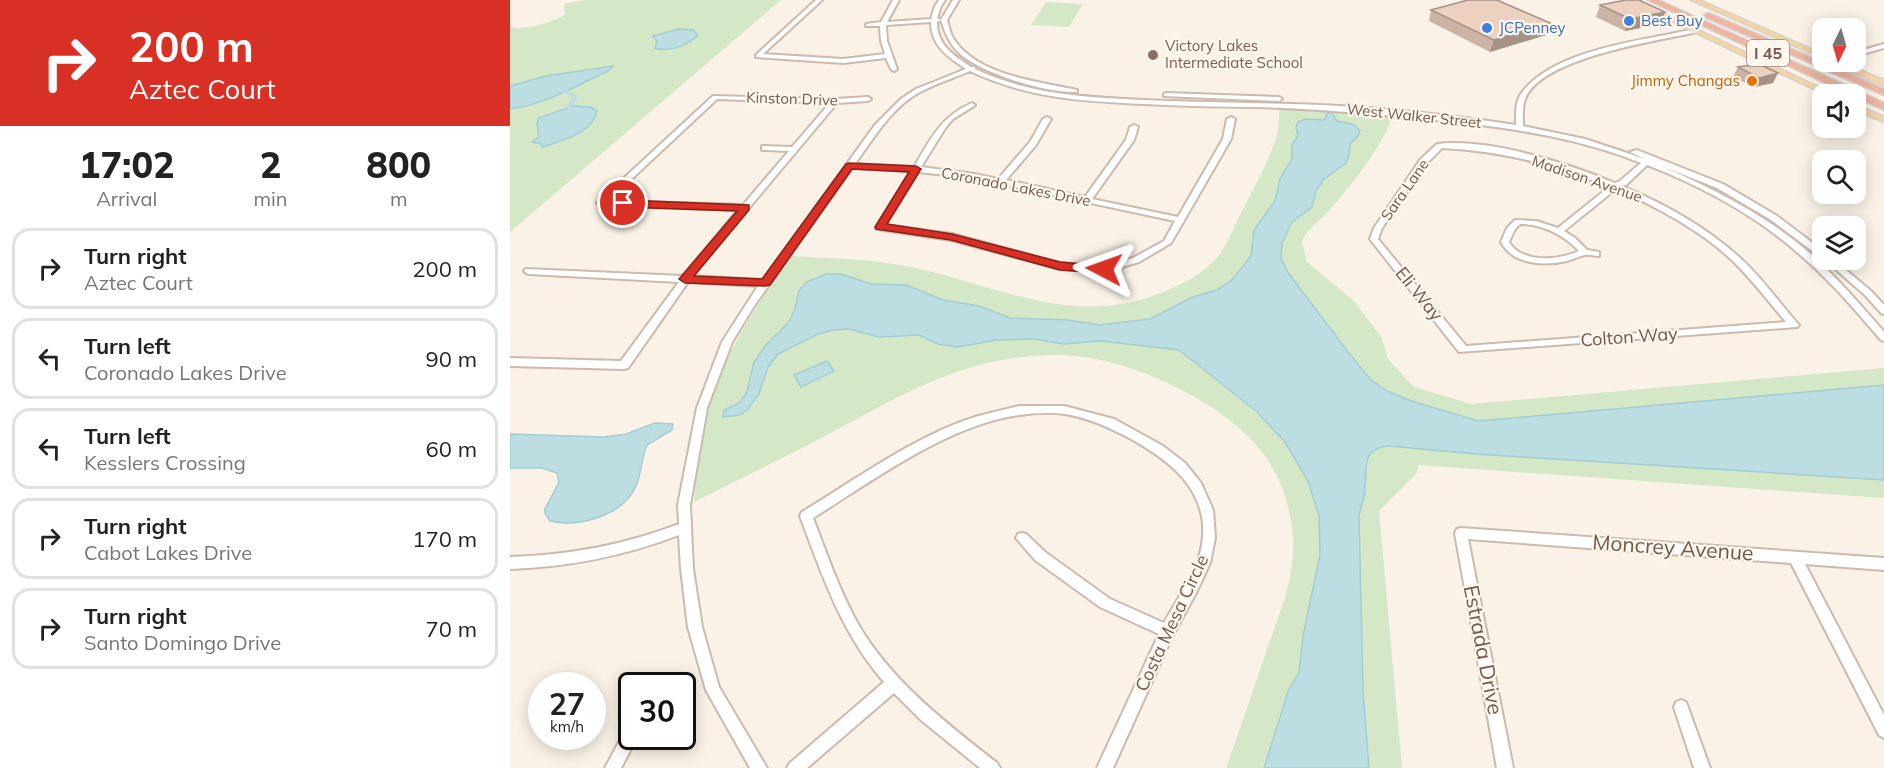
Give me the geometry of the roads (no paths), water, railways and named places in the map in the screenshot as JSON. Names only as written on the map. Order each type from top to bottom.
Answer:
[{"type":"highway","name":"I 45","points":[[1652,0],[1884,106]]},
{"type":"highway","name":"I 45","points":[[1675,0],[1884,92]]},
{"type":"main road","points":[[1630,0],[1812,86]]},
{"type":"main road","points":[[1694,0],[1812,52]]},
{"type":"main road","points":[[1858,72],[1884,83]]},
{"type":"main road","points":[[1866,112],[1884,120]]},
{"type":"street","points":[[819,0],[758,56],[843,61],[888,56]]},
{"type":"street","points":[[894,69],[882,45],[885,17],[896,0]]},
{"type":"street","points":[[932,21],[936,7],[942,0]]},
{"type":"street","points":[[868,25],[944,20],[956,0]]},
{"type":"street","name":"West Walker Street","points":[[944,20],[950,37],[963,53],[982,66],[1044,86],[1083,92],[1338,102],[1577,132],[1720,186],[1774,218],[1812,246]]},
{"type":"street","name":"West Walker Street","points":[[932,21],[941,47],[972,70],[1005,84],[1057,96],[1220,105],[1316,107],[1520,124]]},
{"type":"street","points":[[1520,124],[1523,96],[1540,75],[1562,65],[1595,55],[1695,31]]},
{"type":"street","points":[[1595,55],[1704,35]]},
{"type":"street","points":[[1866,51],[1884,46]]},
{"type":"street","points":[[759,768],[713,690],[695,627],[687,569],[684,505],[702,408],[727,342],[765,283],[878,127],[893,112],[919,96],[982,66]]},
{"type":"street","name":"Kinston Drive","points":[[745,208],[601,203],[715,97],[835,101],[868,99]]},
{"type":"street","points":[[510,362],[624,365],[685,279],[835,101]]},
{"type":"street","points":[[972,105],[943,126],[880,227],[952,237],[1060,266],[1104,269],[1136,260],[1167,243],[1227,140],[1232,119]]},
{"type":"street","points":[[1000,182],[1033,143],[1047,119]]},
{"type":"street","points":[[1087,200],[1130,140],[1134,127]]},
{"type":"street","name":"Madison Avenue","points":[[1440,146],[1488,150],[1530,159],[1616,185],[1663,208],[1718,244],[1757,280],[1794,325]]},
{"type":"street","name":"Sara Lane","points":[[1374,238],[1378,228],[1423,162],[1440,146]]},
{"type":"street","points":[[765,148],[794,149]]},
{"type":"street","points":[[1558,232],[1616,185],[1623,183],[1648,160]]},
{"type":"street","name":"West Walker Street","points":[[1648,160],[1770,226],[1838,284],[1884,338]]},
{"type":"street","name":"Coronado Lakes Drive","points":[[849,166],[916,169],[1000,182],[1181,220]]},
{"type":"street","points":[[1518,212],[1524,221],[1558,232],[1575,241],[1584,252],[1596,254]]},
{"type":"street","points":[[1524,221],[1514,225],[1505,242],[1511,252],[1517,256],[1534,260],[1563,259],[1578,256],[1584,252]]},
{"type":"street","name":"Eli Way","points":[[1374,238],[1463,350]]},
{"type":"street","points":[[1841,270],[1868,293],[1884,311]]},
{"type":"street","points":[[529,271],[765,283]]},
{"type":"street","points":[[1838,284],[1868,293]]},
{"type":"street","name":"Colton Way","points":[[1463,350],[1794,325]]},
{"type":"street","name":"Costa Mesa Circle","points":[[893,684],[841,606],[806,516],[935,439],[989,415],[1050,407],[1107,419],[1173,458],[1192,476],[1202,492],[1209,513],[1210,536],[1206,560],[1167,631],[1105,768]]},
{"type":"street","points":[[510,563],[549,562],[599,556],[649,542],[685,527]]},
{"type":"street","name":"Moncrey Avenue","points":[[1461,533],[1884,564]]},
{"type":"street","name":"Estrada Drive","points":[[1461,533],[1505,768]]},
{"type":"street","points":[[1022,538],[1040,556],[1105,603],[1167,631]]},
{"type":"street","points":[[1795,557],[1883,727]]},
{"type":"street","points":[[795,768],[893,684],[937,725],[992,768]]},
{"type":"street","points":[[1681,708],[1702,768]]},
{"type":"street","points":[[613,768],[622,750]]},
{"type":"water","points":[[679,29],[693,30],[698,35],[678,47],[655,48],[657,41],[653,36]]},
{"type":"water","points":[[613,66],[608,71],[548,99],[510,109],[510,86],[546,76]]},
{"type":"water","points":[[573,106],[590,107],[597,111],[594,119],[583,131],[543,147],[541,144],[532,142],[539,137],[537,124],[539,118]]},
{"type":"water","points":[[1328,113],[1332,113],[1337,121],[1352,124],[1360,130],[1358,136],[1350,144],[1346,163],[1323,180],[1316,191],[1312,207],[1292,222],[1282,243],[1281,258],[1287,271],[1348,352],[1370,379],[1387,391],[1411,401],[1478,421],[1884,385],[1884,480],[1476,454],[1389,446],[1374,450],[1367,460],[1365,492],[1359,517],[1363,692],[1369,768],[1264,768],[1289,689],[1299,673],[1303,636],[1320,555],[1319,516],[1308,481],[1285,442],[1256,411],[1179,350],[1101,341],[1063,344],[1035,339],[996,340],[958,347],[938,344],[919,335],[879,337],[849,329],[833,330],[818,334],[778,354],[768,367],[759,394],[748,409],[740,415],[723,417],[724,410],[739,403],[747,392],[754,362],[766,345],[789,322],[795,309],[799,290],[807,282],[826,274],[841,274],[871,284],[906,285],[943,300],[979,306],[1010,318],[1068,320],[1100,325],[1150,319],[1193,297],[1217,290],[1231,281],[1251,256],[1254,230],[1275,201],[1280,179],[1292,159],[1292,145],[1298,136],[1296,127],[1298,122],[1305,119],[1324,120]]},
{"type":"water","points":[[827,361],[834,371],[801,387],[794,375]]},
{"type":"water","points":[[655,423],[673,424],[672,430],[647,445],[638,481],[630,496],[611,512],[587,521],[562,523],[550,521],[545,513],[559,482],[557,473],[542,468],[510,468],[510,434],[604,437],[626,434]]},
{"type":"waterway","points":[[564,91],[574,95],[574,100],[568,108]]},
{"type":"place","name":"Best Buy","points":[[1629,21]]},
{"type":"place","name":"JCPenney","points":[[1487,28]]},
{"type":"place","name":"Victory Lakes Intermediate School","points":[[1153,55]]},
{"type":"place","name":"Jimmy Changas","points":[[1752,81]]}]
